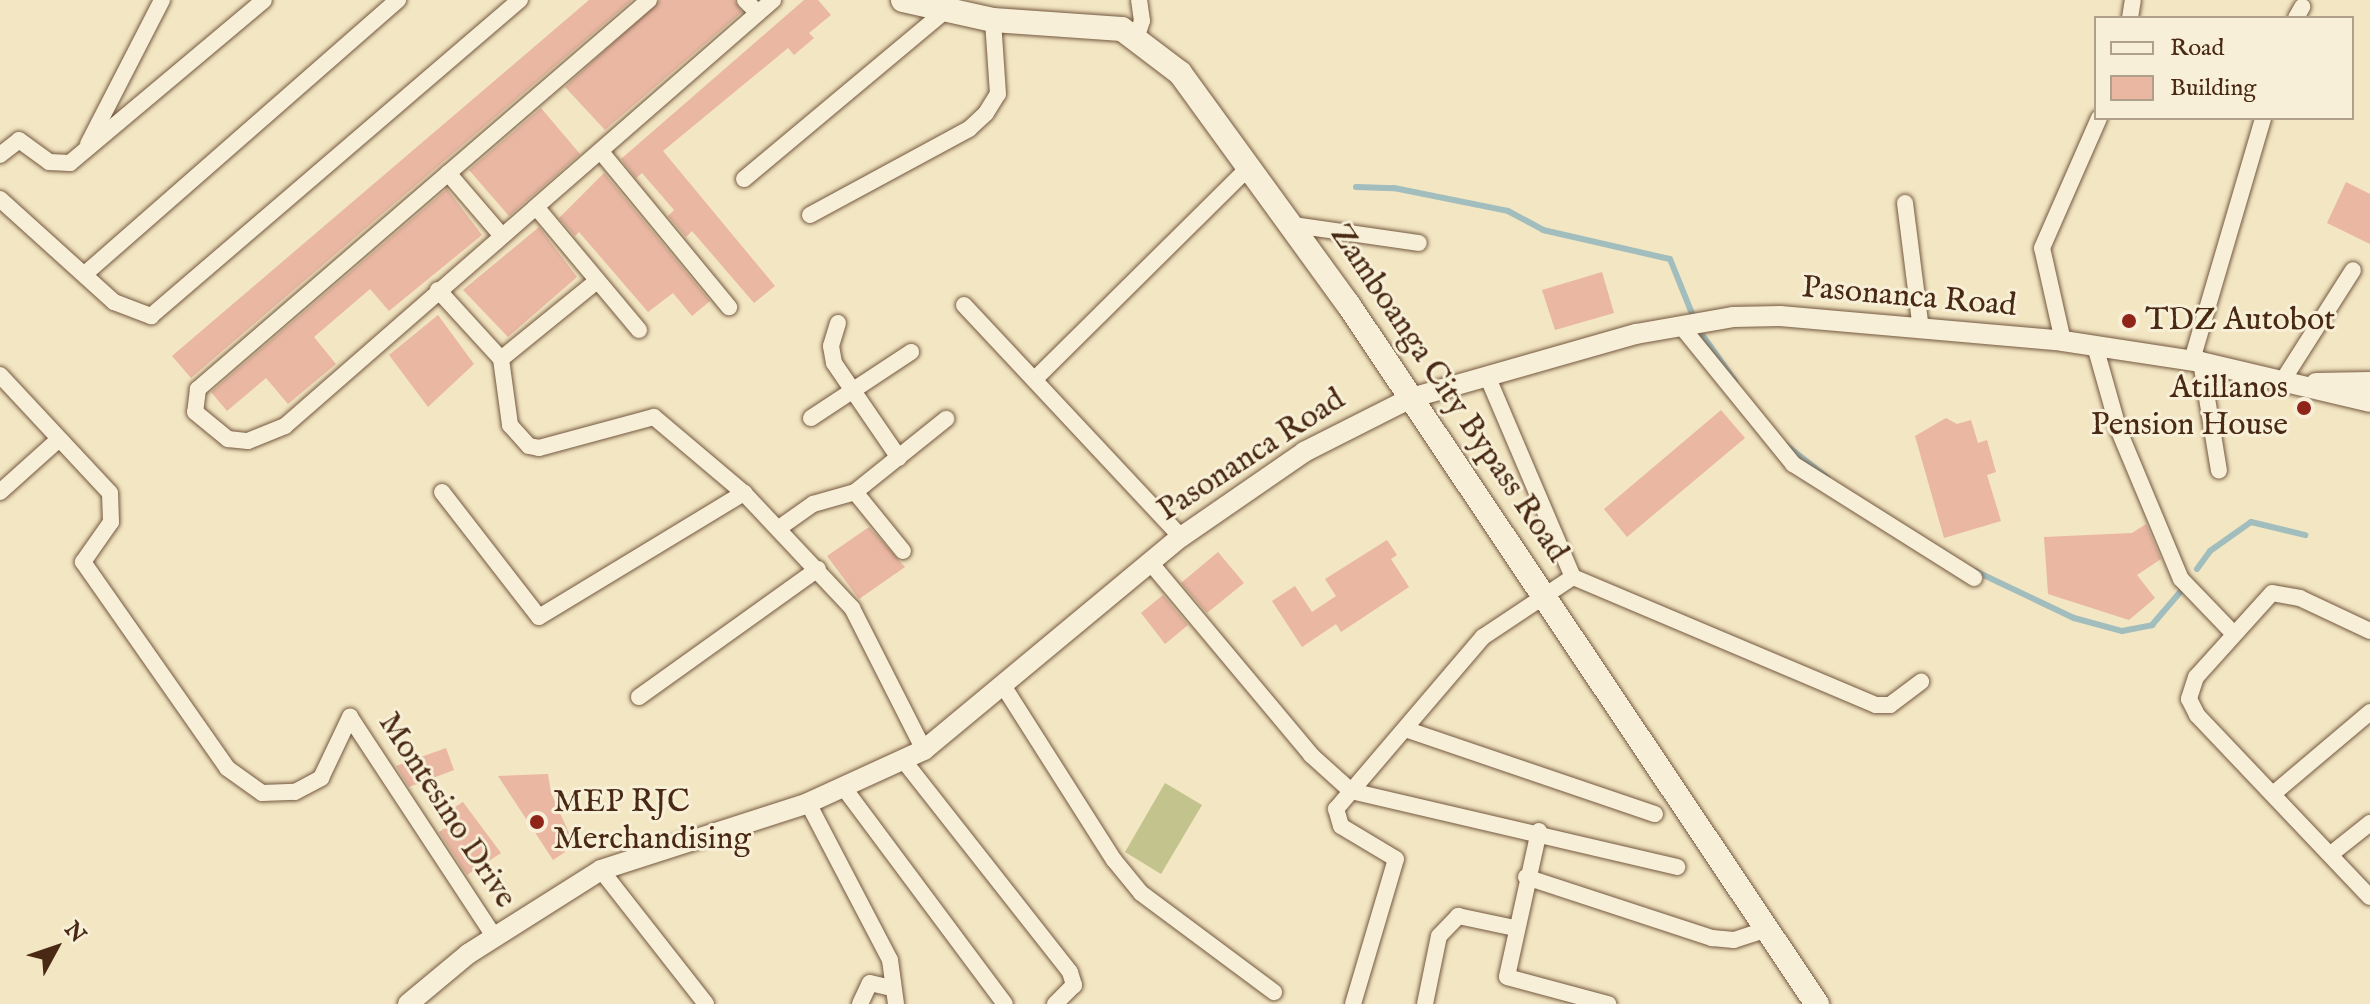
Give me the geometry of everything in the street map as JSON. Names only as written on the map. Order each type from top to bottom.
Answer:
[{"type":"main road","name":"Zamboanga City Bypass Road","points":[[903,0],[944,12],[993,20],[1105,24],[1137,36],[1180,73],[1294,225],[1544,593],[1817,1004]]},
{"type":"street","points":[[85,149],[162,0]]},
{"type":"street","points":[[0,155],[19,140],[63,166],[264,0]]},
{"type":"street","points":[[86,273],[398,0]]},
{"type":"street","points":[[0,199],[86,273],[114,302],[151,316],[520,0]]},
{"type":"street","points":[[649,0],[198,389],[195,412],[228,439],[248,441],[275,433],[438,290],[602,153],[773,0]]},
{"type":"street","points":[[745,0],[758,13]]},
{"type":"street","points":[[1137,36],[1142,21],[1139,0]]},
{"type":"street","points":[[744,179],[944,12]]},
{"type":"street","points":[[810,215],[969,129],[986,113],[998,94],[993,20]]},
{"type":"street","points":[[2063,341],[2042,248],[2098,120]]},
{"type":"street","points":[[2219,471],[2196,361],[2262,120]]},
{"type":"street","points":[[602,153],[729,307]]},
{"type":"street","points":[[1037,377],[1251,165]]},
{"type":"street","points":[[448,173],[502,236]]},
{"type":"street","points":[[1905,203],[1921,329]]},
{"type":"street","points":[[537,208],[639,330]]},
{"type":"street","points":[[1294,225],[1358,230],[1419,243]]},
{"type":"street","points":[[2292,382],[2353,270]]},
{"type":"street","points":[[501,359],[597,281]]},
{"type":"street","points":[[438,290],[501,359],[510,425],[529,446],[539,448],[654,417],[744,493],[818,569],[865,628],[924,750]]},
{"type":"street","points":[[964,305],[1037,377],[1181,537]]},
{"type":"street","name":"Pasonanca Road","points":[[408,1004],[494,936],[601,870],[808,803],[924,750],[1004,687],[1181,537],[1304,452],[1411,398],[1681,326],[1733,317],[1780,316],[2063,341],[2196,361],[2370,402]]},
{"type":"street","points":[[838,323],[831,355],[899,458]]},
{"type":"street","points":[[1681,326],[1793,464],[1974,578]]},
{"type":"street","points":[[2095,346],[2119,431],[2181,579],[2234,634]]},
{"type":"street","points":[[811,418],[911,352]]},
{"type":"street","points":[[0,375],[59,439],[0,492]]},
{"type":"street","points":[[1488,378],[1573,577],[1876,705],[1890,705],[1921,682]]},
{"type":"street","name":"Pasonanca Road","points":[[2292,382],[2370,382]]},
{"type":"street","points":[[779,528],[813,504],[855,492],[946,419]]},
{"type":"street","name":"Montesino Drive","points":[[59,439],[114,503],[111,522],[85,554],[88,574],[235,775],[273,795],[311,785],[330,766],[350,717],[494,936]]},
{"type":"street","points":[[442,492],[539,617],[744,493]]},
{"type":"street","points":[[855,492],[903,551]]},
{"type":"street","points":[[1149,561],[1311,755],[1351,791],[1539,831],[1677,867]]},
{"type":"street","points":[[639,697],[818,569]]},
{"type":"street","points":[[1353,1004],[1396,859],[1341,826],[1336,809],[1483,637],[1544,593],[1573,577]]},
{"type":"street","points":[[2370,631],[2282,591],[2272,593],[2196,677],[2189,699],[2197,715],[2370,897]]},
{"type":"street","points":[[1004,687],[1114,860],[1141,893],[1274,992]]},
{"type":"street","points":[[2273,794],[2370,712]]},
{"type":"street","points":[[1405,729],[1655,814]]},
{"type":"street","points":[[904,761],[1070,972],[1074,985],[1055,1004]]},
{"type":"street","points":[[844,788],[1005,1004]]},
{"type":"street","points":[[808,803],[890,960],[894,996]]},
{"type":"street","points":[[2331,854],[2370,823]]},
{"type":"street","points":[[1539,831],[1504,970],[1511,981],[1608,1004]]},
{"type":"street","points":[[601,870],[706,1004]]},
{"type":"street","points":[[1526,877],[1712,938],[1734,940],[1767,929]]},
{"type":"street","points":[[1425,1004],[1439,936],[1458,916],[1515,928]]},
{"type":"street","points":[[860,1004],[870,983],[894,996]]},
{"type":"green space","points":[[1165,783],[1202,805],[1161,874],[1125,852]]},
{"type":"building","points":[[589,0],[632,0],[191,378],[172,356]]},
{"type":"building","points":[[660,0],[734,0],[742,12],[605,130],[565,87]]},
{"type":"building","points":[[804,0],[818,0],[831,15],[809,33],[814,38],[794,55],[788,48],[663,151],[775,286],[754,303],[692,231],[686,237],[668,216],[674,210],[642,173],[636,178],[621,159]]},
{"type":"building","points":[[541,108],[580,154],[509,216],[469,170]]},
{"type":"building","points":[[604,173],[710,301],[692,316],[673,293],[648,312],[579,232],[575,236],[559,218]]},
{"type":"building","points":[[2346,182],[2370,194],[2370,244],[2327,223]]},
{"type":"building","points":[[447,189],[482,235],[389,311],[370,289],[314,337],[336,364],[288,404],[266,378],[227,411],[211,392]]},
{"type":"building","points":[[539,227],[577,277],[508,337],[463,290]]},
{"type":"building","points":[[1602,272],[1614,313],[1555,330],[1542,290]]},
{"type":"building","points":[[438,315],[474,364],[428,407],[389,355]]},
{"type":"building","points":[[1721,410],[1745,438],[1627,537],[1604,509]]},
{"type":"building","points":[[1946,418],[1957,424],[1971,420],[1978,443],[1987,440],[1996,472],[1987,475],[2001,521],[1944,538],[1915,436]]},
{"type":"building","points":[[2146,524],[2161,559],[2137,575],[2155,598],[2129,620],[2048,594],[2044,537],[2132,533]]},
{"type":"building","points":[[869,527],[905,567],[859,599],[827,556]]},
{"type":"building","points":[[1387,540],[1397,555],[1391,559],[1409,587],[1341,632],[1336,624],[1302,647],[1272,601],[1295,586],[1312,612],[1336,596],[1325,579]]},
{"type":"building","points":[[1218,552],[1244,583],[1207,613],[1181,583]]},
{"type":"building","points":[[1163,595],[1188,625],[1165,644],[1141,613]]},
{"type":"building","points":[[446,748],[454,770],[409,787],[396,766]]},
{"type":"building","name":"MEP RJC Merchandising","points":[[548,774],[551,793],[570,835],[559,842],[565,852],[553,860],[498,776]]},
{"type":"building","points":[[463,802],[501,853],[467,875],[439,832],[451,824],[444,814]]},
{"type":"waterway","points":[[1356,187],[1394,188],[1508,211],[1543,230],[1670,259],[1693,316]]},
{"type":"waterway","points":[[1703,336],[1735,381]]},
{"type":"waterway","points":[[1786,445],[1828,478]]},
{"type":"waterway","points":[[2197,569],[2210,551],[2251,522],[2305,535]]},
{"type":"waterway","points":[[1975,571],[2074,618],[2122,631],[2152,625],[2182,590]]},
{"type":"place","name":"TDZ Autobot","points":[[2129,321]]},
{"type":"place","name":"Atillanos Pension House","points":[[2304,408]]},
{"type":"place","name":"MEP RJC Merchandising","points":[[537,822]]}]
